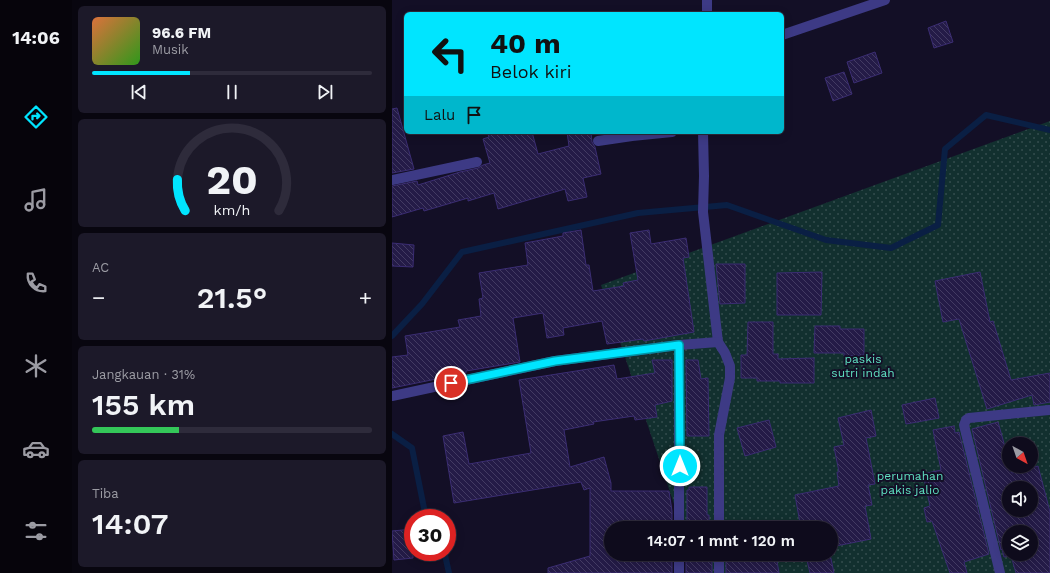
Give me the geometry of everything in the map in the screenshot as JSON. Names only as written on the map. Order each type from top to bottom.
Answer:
[{"type":"street","points":[[707,0],[707,12]]},
{"type":"street","points":[[784,34],[885,0]]},
{"type":"street","points":[[598,141],[652,134]]},
{"type":"street","points":[[703,134],[703,212],[718,342],[725,353],[730,366],[730,378],[719,435],[719,521]]},
{"type":"street","points":[[392,180],[477,162]]},
{"type":"street","points":[[392,396],[555,361],[679,345],[718,342]]},
{"type":"street","points":[[679,345],[679,521]]},
{"type":"street","points":[[1000,573],[964,425],[966,420],[969,418],[1049,410]]},
{"type":"street","points":[[679,561],[679,573]]},
{"type":"street","points":[[719,561],[719,573]]},
{"type":"green space","name":"paskis sutri indah","points":[[1050,121],[1050,573],[697,573],[693,561],[838,561],[838,521],[680,521],[601,285]]},
{"type":"building","points":[[946,21],[953,42],[934,48],[928,28]]},
{"type":"building","points":[[875,52],[882,73],[854,83],[847,62]]},
{"type":"building","points":[[844,72],[852,94],[833,101],[825,78]]},
{"type":"building","points":[[397,108],[414,169],[392,173],[392,109]]},
{"type":"building","points":[[488,134],[533,134],[538,154],[569,146],[567,134],[591,134],[601,174],[583,178],[587,197],[568,201],[565,189],[498,209],[494,193],[468,201],[468,198],[424,211],[423,208],[392,217],[392,186],[417,181],[418,185],[478,168],[490,163],[483,139],[489,137]]},
{"type":"building","points":[[581,230],[586,265],[589,265],[593,291],[624,286],[623,283],[638,280],[630,233],[649,230],[651,244],[686,238],[689,257],[683,258],[694,332],[644,341],[643,339],[607,344],[602,321],[563,328],[564,335],[547,338],[543,313],[513,318],[520,362],[466,371],[466,373],[392,388],[392,357],[408,355],[405,336],[460,327],[458,320],[481,316],[479,299],[483,298],[479,273],[528,265],[525,243],[563,236],[563,233]]},
{"type":"building","points":[[392,243],[414,245],[413,267],[392,266]]},
{"type":"building","points":[[716,264],[745,264],[745,303],[720,304]]},
{"type":"building","points":[[822,272],[821,315],[777,315],[777,273]]},
{"type":"building","points":[[980,272],[990,322],[993,321],[1011,380],[1050,373],[1050,402],[1034,405],[1032,395],[987,409],[959,319],[943,322],[935,281]]},
{"type":"building","points":[[748,322],[773,322],[773,354],[778,354],[778,359],[814,358],[814,383],[780,383],[780,381],[757,381],[757,378],[741,378],[741,355],[747,355]]},
{"type":"building","points":[[815,326],[840,326],[840,329],[864,329],[864,355],[844,356],[844,353],[814,353]]},
{"type":"building","points":[[652,360],[672,360],[672,401],[655,405],[657,417],[635,420],[634,416],[593,422],[594,424],[564,430],[570,467],[604,457],[611,483],[611,491],[669,491],[672,521],[604,521],[604,561],[672,561],[672,573],[548,573],[548,568],[590,556],[590,488],[584,490],[581,482],[454,503],[443,436],[463,432],[469,464],[531,453],[519,380],[614,365],[617,379],[655,373]]},
{"type":"building","points":[[686,360],[698,360],[701,379],[708,378],[709,436],[687,436]]},
{"type":"building","points":[[935,398],[939,418],[906,424],[902,405]]},
{"type":"building","points":[[871,410],[876,436],[866,438],[875,484],[868,485],[872,505],[865,506],[871,539],[838,546],[838,521],[800,521],[795,495],[839,486],[837,472],[839,472],[834,447],[844,445],[838,418]]},
{"type":"building","points":[[769,420],[776,447],[745,456],[737,428]]},
{"type":"building","points":[[998,422],[1002,437],[1002,473],[1038,473],[1038,466],[1050,512],[1050,573],[1016,573],[1012,561],[1038,561],[1038,525],[1002,525],[1001,550],[972,429]]},
{"type":"building","points":[[954,426],[955,433],[959,432],[989,554],[964,562],[967,573],[950,573],[932,521],[927,522],[924,508],[930,506],[923,474],[941,470],[933,430]]},
{"type":"building","points":[[689,487],[707,487],[707,515],[709,515],[709,521],[687,521],[687,490],[689,490]]},
{"type":"building","points":[[404,530],[404,559],[394,560],[392,531]]},
{"type":"building","points":[[686,561],[712,561],[712,573],[686,573]]},
{"type":"building","points":[[726,561],[777,561],[779,573],[726,573]]},
{"type":"building","points":[[807,561],[831,561],[834,573],[810,573]]},
{"type":"waterway","points":[[392,336],[422,304],[462,252],[638,213],[727,205],[826,240],[891,248],[938,225],[945,149],[986,115],[1050,130]]},
{"type":"waterway","points":[[392,434],[412,448],[424,509]]},
{"type":"waterway","points":[[446,561],[449,573]]},
{"type":"route","points":[[451,383],[555,361],[679,345],[680,466]]},
{"type":"park label","name":"perumahan pakis jalio","points":[[910,483]]}]
